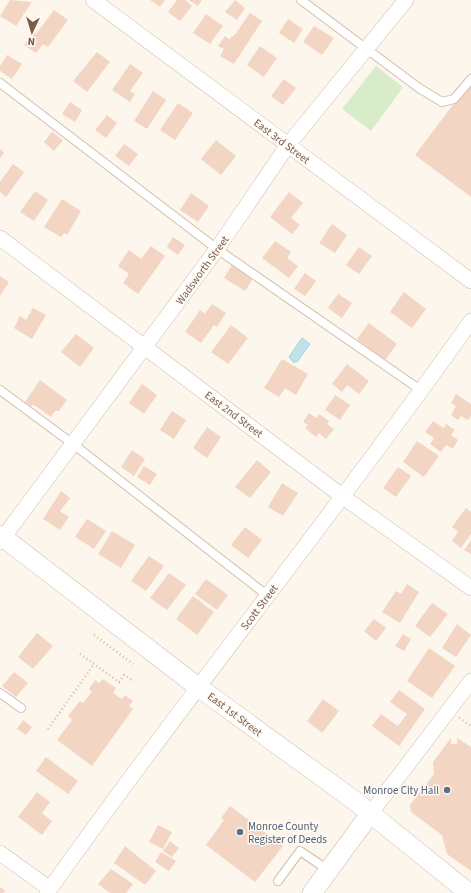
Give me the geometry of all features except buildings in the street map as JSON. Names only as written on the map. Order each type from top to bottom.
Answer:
[{"type":"street","name":"East 3rd Street","points":[[93,0],[471,281]]},
{"type":"street","name":"Wadsworth Street","points":[[1,538],[146,347],[217,249],[288,145],[406,0]]},
{"type":"street","name":"East 2nd Street","points":[[0,238],[342,496],[471,588]]},
{"type":"street","name":"Scott Street","points":[[48,891],[198,687],[422,391],[471,321]]},
{"type":"street","name":"East 1st Street","points":[[1,538],[198,687],[370,814],[469,893]]},
{"type":"street","points":[[312,893],[471,681]]},
{"type":"street","points":[[0,853],[48,891]]},
{"type":"lane","points":[[301,0],[368,48],[419,88],[442,102],[454,99],[471,79]]},
{"type":"lane","points":[[0,83],[217,249],[422,391]]},
{"type":"lane","points":[[0,390],[73,444],[268,596]]},
{"type":"lane","points":[[0,693],[21,708]]},
{"type":"lane","points":[[278,881],[300,851],[328,870]]},
{"type":"path","points":[[94,635],[133,664]]},
{"type":"path","points":[[80,654],[119,682],[124,675],[134,681]]},
{"type":"path","points":[[48,729],[94,664]]},
{"type":"green space","points":[[376,66],[403,87],[371,131],[342,109]]},
{"type":"water","points":[[302,338],[310,344],[297,362],[295,361],[294,363],[289,357]]},
{"type":"place","name":"Monroe City Hall","points":[[447,790]]},
{"type":"place","name":"Monroe County Register of Deeds","points":[[240,832]]}]
